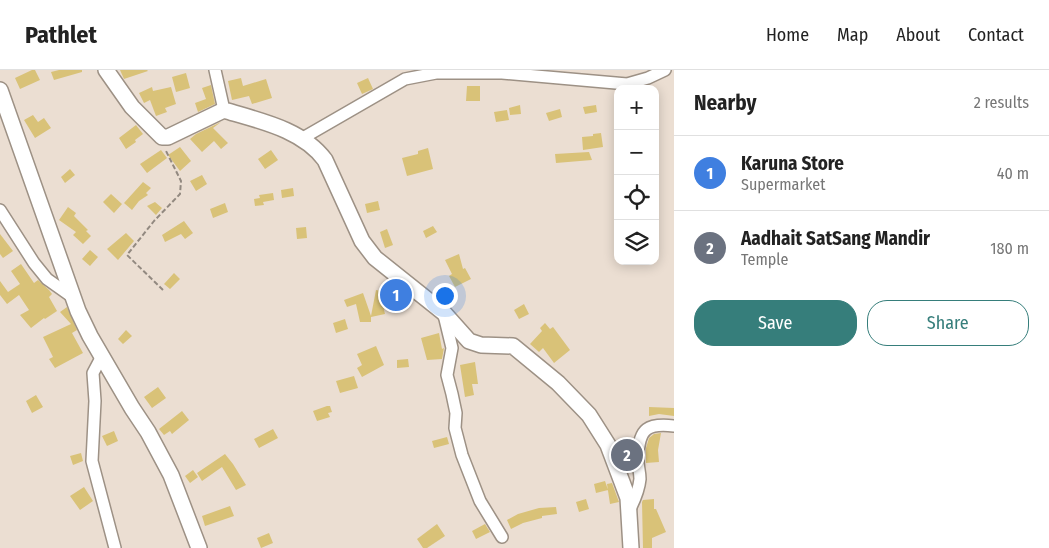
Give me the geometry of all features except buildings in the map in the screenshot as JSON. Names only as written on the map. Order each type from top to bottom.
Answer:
[{"type":"street","points":[[106,70],[132,107],[162,137],[168,137],[224,110],[270,123],[314,147],[325,160],[362,241],[369,251],[444,313],[469,341],[481,345],[513,346],[536,364],[590,414],[608,445],[628,498],[631,548]]},
{"type":"street","points":[[215,70],[224,110]]},
{"type":"street","points":[[301,139],[405,79],[436,73],[502,73],[627,84],[648,78],[665,70]]},
{"type":"street","points":[[0,90],[71,296],[102,356],[148,432],[171,475],[200,548]]},
{"type":"street","points":[[0,210],[34,263],[47,279],[71,296]]},
{"type":"street","points":[[444,313],[452,348],[447,374],[456,413],[455,428],[462,455],[480,501],[502,537]]},
{"type":"street","points":[[102,356],[94,373],[95,402],[92,461],[115,548]]},
{"type":"street","points":[[630,508],[640,482],[637,457],[641,434],[647,427],[660,424],[674,426]]},
{"type":"path","points":[[162,137],[165,150],[181,181],[180,194],[154,221],[127,254],[163,290]]},
{"type":"place","name":"Karuna Store","points":[[396,295]]},
{"type":"place","name":"Aadhait SatSang Mandir","points":[[627,455]]}]
